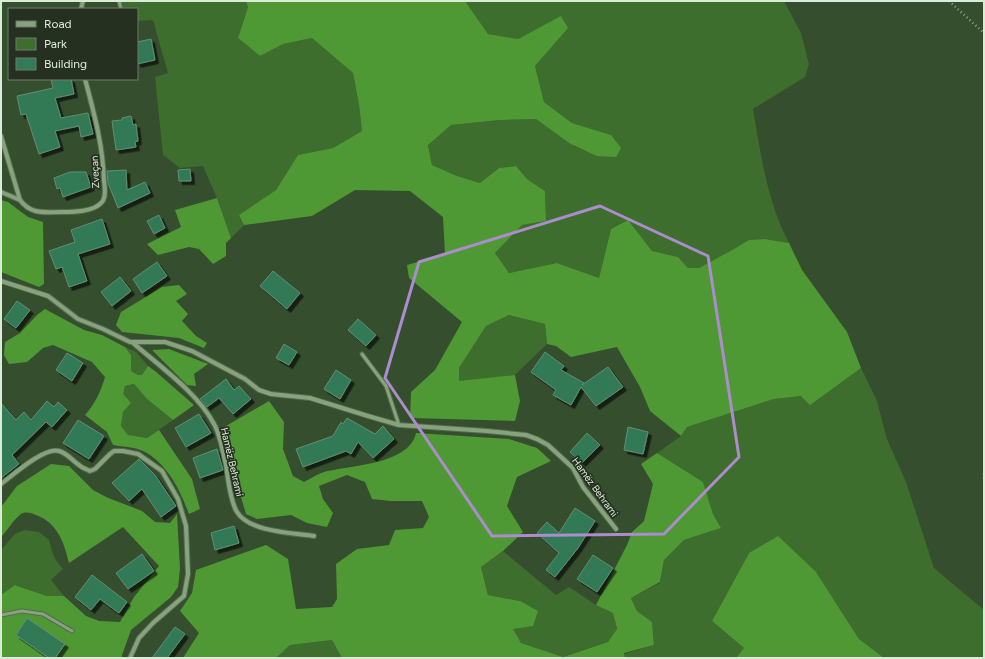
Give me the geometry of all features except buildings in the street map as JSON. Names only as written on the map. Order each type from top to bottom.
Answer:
[{"type":"street","name":"Zveçan","points":[[1,192],[20,200],[24,206],[30,210],[45,212],[66,212],[92,209],[103,201],[105,192],[102,146],[85,80]]},
{"type":"street","points":[[1,136],[20,200]]},
{"type":"street","name":"Hamëz Behrami","points":[[1,280],[48,296],[78,319],[132,342],[177,380],[205,409],[215,424],[224,454],[233,503],[243,520],[270,530],[314,536]]},
{"type":"street","name":"Hamëz Behrami","points":[[132,342],[165,342],[192,351],[239,376],[260,390],[271,394],[310,398],[399,425],[487,431],[526,435],[537,439],[548,444],[573,468],[583,487],[616,529]]},
{"type":"street","points":[[1,484],[35,459],[48,452],[58,451],[65,454],[80,467],[90,471],[95,469],[114,451],[124,451],[138,454],[162,471],[178,499],[186,526],[188,574],[184,596],[153,623],[139,638],[130,658]]},
{"type":"lane","points":[[362,354],[386,386],[399,425]]},
{"type":"lane","points":[[1,615],[22,611],[43,614],[72,630]]},
{"type":"path","points":[[949,1],[984,33]]},
{"type":"path","points":[[984,474],[984,481]]},
{"type":"highlighted area","points":[[600,206],[708,256],[739,457],[664,534],[492,536],[385,378],[419,262]]},
{"type":"green space","points":[[120,1],[246,1],[248,7],[238,38],[260,56],[283,44],[312,38],[353,73],[362,131],[333,148],[298,155],[276,190],[239,215],[244,225],[231,238],[217,198],[203,166],[180,168],[163,155],[155,77],[168,73],[153,20],[138,21],[138,8],[122,8]]},
{"type":"green space","points":[[246,1],[465,1],[488,34],[518,39],[561,16],[568,28],[535,66],[544,102],[572,123],[611,135],[621,148],[616,157],[597,156],[569,143],[536,119],[500,120],[451,125],[428,145],[432,165],[457,176],[480,183],[499,168],[516,166],[527,179],[545,191],[546,221],[522,225],[495,253],[509,273],[557,263],[599,278],[611,229],[628,220],[652,251],[678,257],[688,268],[699,268],[749,240],[765,239],[789,243],[802,270],[847,332],[861,368],[810,405],[801,396],[774,399],[687,427],[681,436],[650,411],[640,387],[617,347],[571,357],[556,346],[547,344],[545,324],[509,315],[486,326],[459,368],[459,381],[515,375],[520,401],[515,421],[410,418],[411,392],[435,370],[462,322],[409,278],[407,265],[445,254],[443,217],[410,191],[355,190],[312,216],[244,225],[239,215],[276,190],[298,155],[333,148],[362,131],[353,73],[312,38],[283,44],[260,56],[238,38],[248,7]]},
{"type":"green space","points":[[465,1],[784,1],[801,33],[809,64],[805,77],[753,109],[762,161],[770,194],[781,227],[789,243],[765,239],[749,240],[699,268],[688,268],[678,257],[652,251],[628,220],[611,229],[599,278],[557,263],[509,273],[495,253],[522,225],[546,221],[545,191],[527,179],[516,166],[499,168],[480,183],[457,176],[432,165],[428,144],[451,125],[500,120],[536,119],[569,143],[611,135],[572,123],[544,102],[535,66],[567,28],[561,17],[518,39],[488,34]]},
{"type":"green space","points":[[217,198],[231,238],[226,243],[226,256],[213,264],[199,249],[189,247],[158,255],[147,244],[181,227],[175,210]]},
{"type":"green space","points":[[1,200],[8,202],[28,217],[43,222],[44,284],[39,287],[1,272]]},
{"type":"green space","points":[[179,285],[187,294],[176,301],[188,314],[182,321],[196,336],[207,343],[204,348],[179,338],[122,332],[116,325],[121,312],[162,287]]},
{"type":"green space","points":[[45,309],[84,330],[102,335],[125,347],[131,355],[131,371],[138,375],[142,375],[148,366],[194,405],[173,420],[147,399],[134,384],[125,386],[123,394],[131,403],[123,412],[121,426],[128,435],[147,438],[159,430],[192,479],[200,509],[189,514],[178,488],[162,465],[143,451],[135,448],[113,445],[107,432],[85,415],[97,397],[105,377],[92,362],[53,345],[43,348],[27,362],[9,364],[4,355],[5,342],[20,333],[37,315]]},
{"type":"green space","points":[[509,315],[545,324],[547,344],[515,375],[459,382],[459,368],[486,326]]},
{"type":"green space","points":[[125,347],[136,352],[148,366],[142,375],[138,375],[131,371],[131,355]]},
{"type":"green space","points":[[169,349],[208,364],[194,374],[196,386],[187,385],[152,350]]},
{"type":"green space","points":[[861,368],[877,401],[887,439],[906,482],[934,568],[984,610],[984,658],[884,658],[859,639],[816,572],[749,553],[712,621],[744,648],[736,658],[625,658],[624,654],[654,645],[652,622],[637,611],[631,598],[660,583],[664,560],[684,540],[721,528],[713,514],[703,482],[657,453],[681,436],[687,427],[774,399],[801,396],[843,380]]},
{"type":"green space","points":[[134,384],[147,399],[173,420],[147,438],[128,435],[121,427],[123,412],[131,403],[122,394],[125,386]]},
{"type":"green space","points":[[269,401],[284,422],[283,449],[293,476],[304,482],[324,472],[391,458],[402,452],[411,444],[416,433],[509,439],[537,448],[551,461],[517,477],[507,506],[523,532],[503,551],[481,567],[488,595],[520,601],[538,611],[533,626],[513,629],[521,643],[563,657],[608,642],[617,629],[613,613],[596,605],[627,545],[632,532],[644,521],[653,484],[641,464],[657,453],[703,482],[713,514],[721,528],[684,540],[664,560],[660,582],[631,598],[637,611],[652,622],[654,645],[624,653],[625,658],[342,658],[332,640],[290,645],[276,658],[183,658],[199,633],[180,611],[192,593],[196,570],[266,545],[288,559],[296,609],[332,607],[337,599],[336,564],[357,549],[389,545],[395,530],[423,528],[429,517],[422,501],[391,501],[372,499],[365,482],[347,475],[319,486],[323,499],[333,513],[327,527],[307,523],[291,515],[257,519],[246,514],[221,429]]},
{"type":"green space","points":[[51,464],[69,466],[93,490],[106,497],[142,511],[155,522],[170,523],[177,514],[180,569],[178,587],[171,597],[131,630],[122,658],[1,658],[1,595],[15,585],[47,596],[64,596],[86,616],[99,621],[120,622],[134,597],[159,566],[123,527],[69,563],[65,548],[55,528],[44,519],[34,514],[27,512],[21,514],[15,519],[1,537],[1,507],[17,486]]},
{"type":"green space","points":[[24,530],[39,532],[49,540],[54,556],[63,569],[51,580],[64,596],[47,596],[16,585],[1,595],[1,550],[15,534]]},
{"type":"green space","points":[[778,536],[816,572],[859,639],[884,658],[736,658],[744,648],[712,621],[749,553]]},
{"type":"green space","points":[[503,551],[556,595],[569,587],[596,605],[613,613],[617,629],[608,642],[562,657],[521,643],[512,629],[520,601],[488,595],[481,567]]},
{"type":"green space","points":[[332,640],[342,658],[276,658],[290,645]]}]
